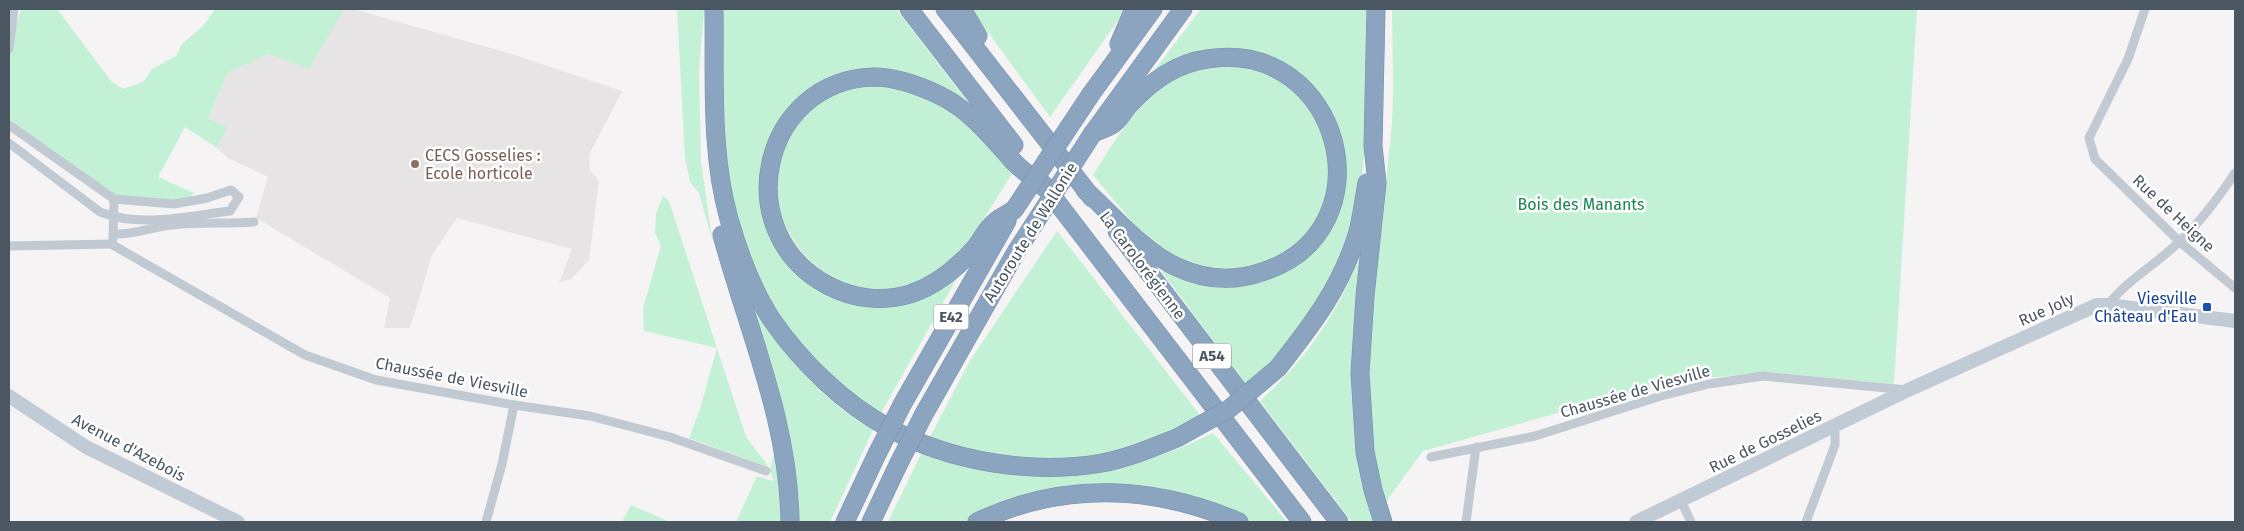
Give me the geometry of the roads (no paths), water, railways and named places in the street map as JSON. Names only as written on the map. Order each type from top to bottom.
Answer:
[{"type":"highway","points":[[714,9],[718,163],[728,217],[739,251],[754,286],[772,319],[814,371],[837,392],[889,428],[945,452],[982,461],[1018,466],[1061,466],[1102,462],[1141,452],[1176,438],[1229,409],[1278,368],[1318,318],[1342,276],[1358,232],[1373,146],[1376,9]]},
{"type":"highway","name":"La Carolorégienne","points":[[909,9],[1302,522]]},
{"type":"highway","name":"La Carolorégienne","points":[[945,9],[1339,522]]},
{"type":"highway","points":[[962,9],[975,30],[998,78]]},
{"type":"highway","points":[[1112,64],[1134,9]]},
{"type":"highway","name":"Autoroute de Wallonie","points":[[845,522],[903,403],[997,227],[1014,210],[1091,94],[1153,9]]},
{"type":"highway","points":[[1110,119],[1183,9]]},
{"type":"highway","points":[[1085,190],[1151,252],[1176,266],[1200,276],[1237,278],[1271,269],[1288,260],[1303,248],[1326,219],[1337,182],[1338,161],[1334,141],[1322,112],[1313,100],[1302,88],[1276,69],[1244,59],[1226,58],[1206,59],[1181,66],[1159,78],[1110,119]]},
{"type":"highway","points":[[997,227],[953,270],[934,284],[909,294],[884,299],[864,298],[838,291],[816,279],[799,265],[776,231],[770,214],[768,178],[776,142],[790,120],[810,101],[832,87],[852,80],[875,77],[926,90],[960,107],[976,120],[1014,162],[1050,192]]},
{"type":"highway","name":"Autoroute de Wallonie","points":[[871,522],[924,414],[1016,252],[1092,133],[1110,119]]},
{"type":"highway","points":[[1373,146],[1378,184],[1365,296],[1360,373],[1365,452],[1373,490],[1383,522]]},
{"type":"highway","points":[[718,163],[712,184],[718,219],[782,434],[790,485],[790,522]]},
{"type":"highway","points":[[977,522],[1014,506],[1047,498],[1081,493],[1113,492],[1176,500],[1209,509],[1239,522]]},
{"type":"street","points":[[9,49],[14,9]]},
{"type":"street","name":"Rue de Heigne","points":[[2146,9],[2128,59],[2096,120],[2089,138],[2095,159],[2180,242],[2235,288]]},
{"type":"street","points":[[9,125],[114,199],[174,204],[207,198],[230,190],[239,197],[230,211],[159,219],[114,218],[100,212],[9,143]]},
{"type":"street","points":[[2108,305],[2117,294],[2180,242],[2221,194],[2235,173]]},
{"type":"street","points":[[9,246],[111,244],[114,234],[114,199]]},
{"type":"street","points":[[114,234],[127,235],[154,227],[184,224],[213,225],[254,222]]},
{"type":"street","name":"Chaussée de Viesville","points":[[111,244],[305,355],[376,380],[514,405],[590,416],[670,437],[766,471]]},
{"type":"street","name":"Rue Joly","points":[[1908,390],[2097,305],[2235,321]]},
{"type":"street","name":"Chaussée de Viesville","points":[[1431,457],[1534,436],[1661,396],[1709,384],[1763,376],[1908,390]]},
{"type":"street","name":"Rue de Gosselies","points":[[1636,522],[1681,502],[1908,390]]},
{"type":"street","name":"Avenue d'Azebois","points":[[9,396],[86,447],[238,522]]},
{"type":"street","points":[[486,522],[502,464],[514,405]]},
{"type":"street","points":[[1806,522],[1835,445],[1835,426]]},
{"type":"street","points":[[1466,522],[1476,447]]},
{"type":"street","points":[[1681,502],[1691,522]]},
{"type":"place","name":"CECS Gosselies : Ecole horticole","points":[[415,164]]},
{"type":"place","name":"Viesville Château d'Eau","points":[[2207,307]]},
{"type":"park label","name":"Bois des Manants","points":[[1581,204]]}]
